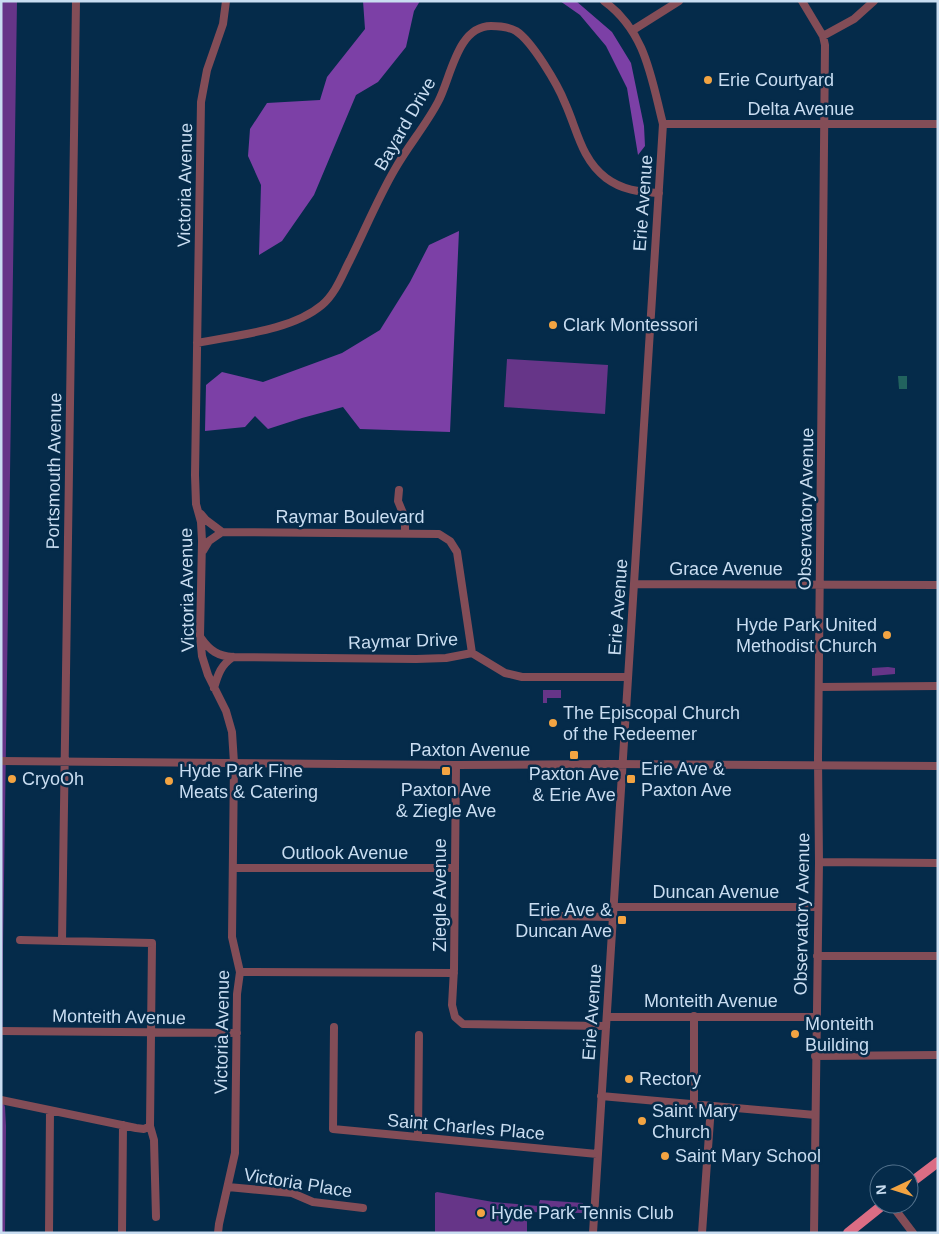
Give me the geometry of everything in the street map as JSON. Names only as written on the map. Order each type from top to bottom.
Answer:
[{"type":"main road","points":[[919,1176],[938,1162]]},
{"type":"main road","points":[[848,1233],[872,1214]]},
{"type":"street","name":"Portsmouth Avenue","points":[[62,940],[76,1]]},
{"type":"street","name":"Victoria Avenue","points":[[218,1233],[218,1224],[236,1153],[237,994],[240,972],[232,936],[234,763],[232,732],[226,711],[205,666],[200,636],[201,522],[196,504],[194,475],[201,102],[207,70],[223,24],[226,1]]},
{"type":"street","name":"Erie Avenue","points":[[593,1233],[627,676],[635,584],[664,124],[647,62],[633,30],[604,1]]},
{"type":"street","points":[[633,30],[679,1]]},
{"type":"street","name":"Observatory Avenue","points":[[802,1],[823,36],[825,45],[818,766],[819,862],[814,1233]]},
{"type":"street","points":[[823,36],[854,19],[874,1]]},
{"type":"street","name":"Bayard Drive","points":[[197,344],[281,326],[303,319],[323,304],[337,286],[395,168],[431,116],[440,98],[458,48],[466,38],[485,26],[502,26],[516,31],[524,38],[550,75],[565,101],[584,153],[598,171],[613,183],[631,191],[659,193]]},
{"type":"street","name":"Delta Avenue","points":[[664,124],[938,124]]},
{"type":"street","points":[[399,490],[398,501],[405,518],[405,533]]},
{"type":"street","points":[[199,513],[222,532],[209,541],[202,553]]},
{"type":"street","name":"Raymar Boulevard","points":[[222,532],[438,534],[450,541],[456,552],[472,653]]},
{"type":"street","name":"Grace Avenue","points":[[635,584],[938,585]]},
{"type":"street","name":"Raymar Drive","points":[[200,636],[208,648],[222,656],[416,659],[446,658],[472,653],[505,673],[522,677],[627,676]]},
{"type":"street","points":[[214,688],[219,671],[225,662],[233,657]]},
{"type":"street","points":[[819,687],[938,686]]},
{"type":"street","name":"Paxton Avenue","points":[[1,761],[456,765],[938,766]]},
{"type":"street","name":"Ziegle Avenue","points":[[456,765],[453,1012],[459,1022],[463,1024],[606,1026]]},
{"type":"street","points":[[819,862],[938,863]]},
{"type":"street","name":"Outlook Avenue","points":[[234,868],[456,868]]},
{"type":"street","name":"Duncan Avenue","points":[[614,907],[818,907]]},
{"type":"street","points":[[544,917],[613,917]]},
{"type":"street","points":[[20,940],[152,943],[150,1126],[154,1140],[156,1217]]},
{"type":"street","points":[[817,956],[938,956]]},
{"type":"street","points":[[240,972],[454,973]]},
{"type":"street","points":[[694,1016],[694,1104]]},
{"type":"street","name":"Monteith Avenue","points":[[607,1017],[816,1016]]},
{"type":"street","name":"Saint Charles Place","points":[[334,1027],[333,1129],[597,1154]]},
{"type":"street","name":"Monteith Avenue","points":[[1,1031],[237,1033]]},
{"type":"street","points":[[418,1137],[419,1035]]},
{"type":"street","points":[[815,1056],[938,1055]]},
{"type":"street","points":[[602,1096],[815,1115]]},
{"type":"street","points":[[1,1100],[123,1126],[144,1129],[150,1126]]},
{"type":"street","points":[[702,1233],[711,1106]]},
{"type":"street","points":[[49,1233],[50,1111]]},
{"type":"street","points":[[122,1232],[123,1126]]},
{"type":"street","name":"Victoria Place","points":[[228,1187],[292,1193],[313,1202],[363,1208]]},
{"type":"street","points":[[899,1214],[913,1233]]},
{"type":"shaded area","points":[[1,1],[17,1],[3,947],[2,1098],[5,1107],[6,1126],[5,1233],[1,1233]]},
{"type":"shaded area","points":[[363,1],[420,1],[414,11],[406,47],[378,82],[356,95],[314,195],[282,241],[259,255],[261,185],[248,156],[250,129],[267,103],[320,100],[327,77],[365,29]]},
{"type":"shaded area","points":[[560,1],[576,1],[612,32],[631,63],[644,126],[645,146],[638,155],[627,88],[606,46],[580,15]]},
{"type":"shaded area","points":[[459,231],[450,432],[360,429],[343,407],[268,429],[255,416],[245,427],[205,431],[206,385],[222,372],[263,382],[342,353],[380,330],[410,282],[429,245]]},
{"type":"shaded area","points":[[507,359],[608,365],[605,414],[504,407]]},
{"type":"shaded area","points":[[898,376],[907,376],[907,389],[899,389]]},
{"type":"shaded area","points":[[872,668],[895,668],[895,674],[872,676]]},
{"type":"shaded area","points":[[543,690],[561,690],[561,698],[547,698],[547,703],[543,703]]},
{"type":"shaded area","name":"Hyde Park Tennis Club","points":[[435,1193],[493,1202],[538,1206],[540,1200],[583,1203],[582,1213],[527,1212],[527,1233],[435,1233]]},
{"type":"place","name":"Erie Courtyard","points":[[708,80]]},
{"type":"place","name":"Clark Montessori","points":[[553,325]]},
{"type":"place","name":"Hyde Park United Methodist Church","points":[[887,635]]},
{"type":"place","name":"The Episcopal Church of the Redeemer","points":[[553,723]]},
{"type":"place","name":"Paxton Ave & Erie Ave","points":[[574,755]]},
{"type":"place","name":"Paxton Ave & Ziegle Ave","points":[[446,771]]},
{"type":"place","name":"CryoOh","points":[[12,779]]},
{"type":"place","name":"Erie Ave & Paxton Ave","points":[[631,779]]},
{"type":"place","name":"Hyde Park Fine Meats & Catering","points":[[169,781]]},
{"type":"place","name":"Erie Ave & Duncan Ave","points":[[622,920]]},
{"type":"place","name":"Monteith Building","points":[[795,1034]]},
{"type":"place","name":"Rectory","points":[[629,1079]]},
{"type":"place","name":"Saint Mary Church","points":[[642,1121]]},
{"type":"place","name":"Saint Mary School","points":[[665,1156]]},
{"type":"place","name":"Hyde Park Tennis Club","points":[[481,1213]]}]
